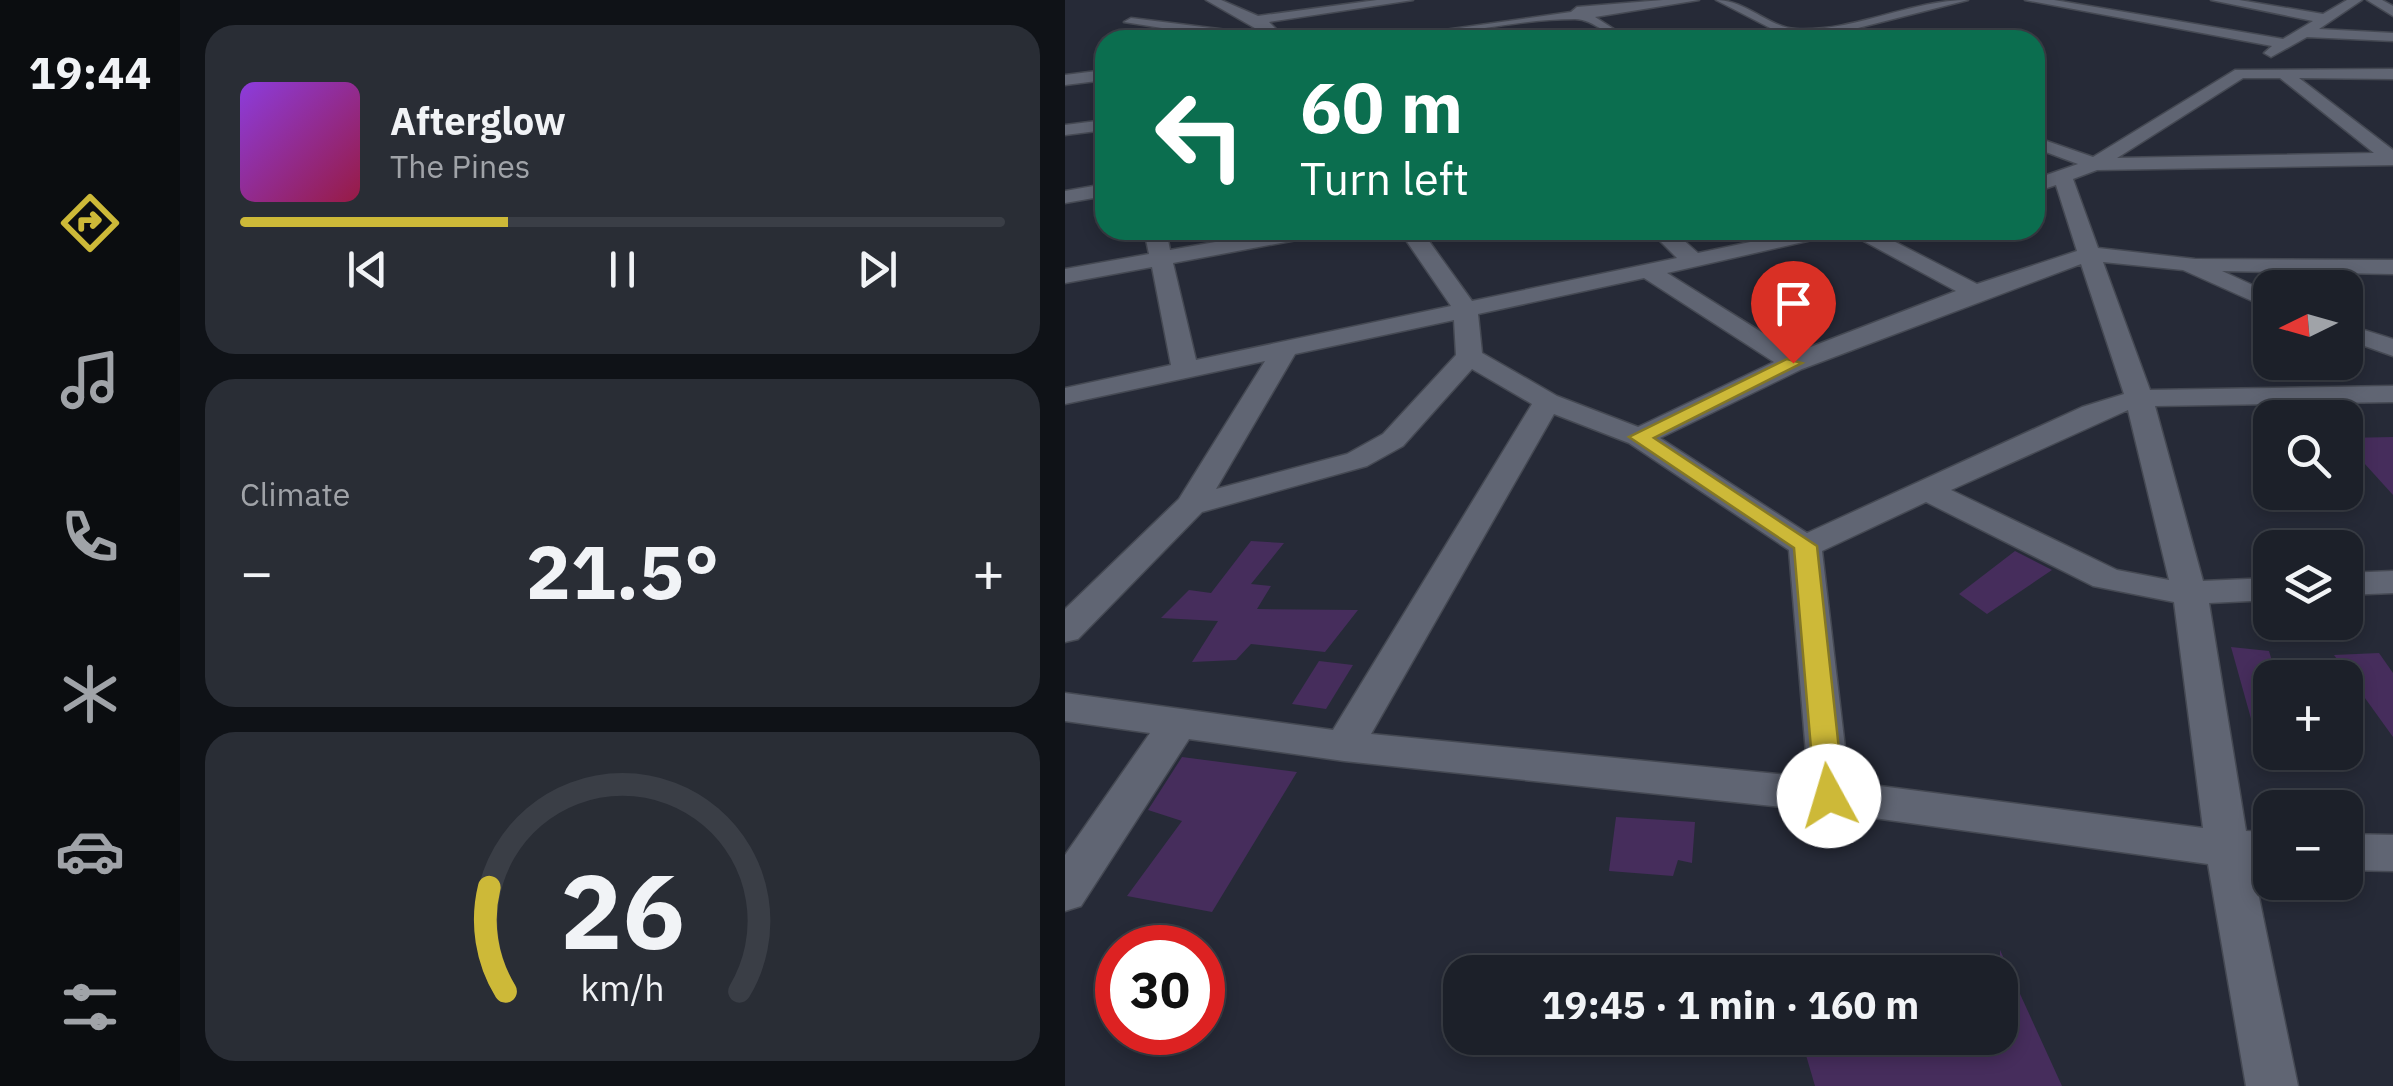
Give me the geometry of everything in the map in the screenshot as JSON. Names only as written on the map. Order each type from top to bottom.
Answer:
[{"type":"street","points":[[1213,0],[1232,12],[1260,18],[1410,4]]},
{"type":"street","points":[[1553,0],[1608,30]]},
{"type":"street","points":[[1453,30],[1693,0]]},
{"type":"street","points":[[1722,0],[1784,30]]},
{"type":"street","points":[[1830,30],[1962,0]]},
{"type":"street","points":[[2031,0],[2286,44]]},
{"type":"street","points":[[2217,0],[2326,18]]},
{"type":"street","points":[[2065,176],[2307,33],[2355,0]]},
{"type":"street","points":[[2373,0],[2393,12]]},
{"type":"street","points":[[1260,18],[1271,30]]},
{"type":"street","points":[[1131,22],[1193,30]]},
{"type":"street","points":[[2307,33],[2393,37]]},
{"type":"street","points":[[2240,73],[2393,74]]},
{"type":"street","points":[[2283,73],[2392,158]]},
{"type":"street","points":[[2368,74],[2393,89]]},
{"type":"street","points":[[1065,80],[1095,76]]},
{"type":"street","points":[[1065,130],[1095,126]]},
{"type":"street","points":[[2045,153],[2065,176],[2139,398],[2190,594],[2249,850],[2272,1086]]},
{"type":"street","points":[[2065,176],[2392,158]]},
{"type":"street","points":[[1065,197],[1095,192]]},
{"type":"street","points":[[1156,240],[1185,369]]},
{"type":"street","points":[[1065,276],[1261,240]]},
{"type":"street","points":[[1191,505],[1319,472],[1393,440],[1469,356],[1466,310],[1417,240]]},
{"type":"street","points":[[1671,240],[1693,260]]},
{"type":"street","points":[[1065,396],[1789,240]]},
{"type":"street","points":[[1874,240],[1975,292]]},
{"type":"street","points":[[1639,437],[1793,363],[1975,292],[2089,254],[2189,264],[2393,267]]},
{"type":"street","points":[[2189,264],[2253,294]]},
{"type":"street","points":[[1647,270],[1793,363]]},
{"type":"street","points":[[2363,338],[2393,348]]},
{"type":"street","points":[[1065,630],[1191,505],[1286,348]]},
{"type":"street","points":[[1469,356],[1547,402],[1639,437],[1805,546]]},
{"type":"street","points":[[1805,546],[1923,488],[2092,414],[2139,398],[2393,394]]},
{"type":"street","points":[[1344,746],[1547,402]]},
{"type":"street","points":[[1923,488],[2105,578],[2135,588],[2190,594],[2253,590]]},
{"type":"street","points":[[1805,546],[1829,796]]},
{"type":"street","points":[[2363,583],[2393,582]]},
{"type":"street","points":[[1065,707],[1344,746],[1829,796],[2249,850]]},
{"type":"street","points":[[1065,892],[1177,725]]},
{"type":"street","points":[[2363,852],[2393,853]]},
{"type":"building","points":[[2393,437],[2393,495],[2363,462],[2363,438]]},
{"type":"building","points":[[1251,541],[1284,543],[1251,584],[1271,586],[1257,609],[1358,610],[1325,652],[1251,644],[1236,660],[1192,662],[1218,621],[1161,618],[1189,590],[1211,593]]},
{"type":"building","points":[[2015,551],[2052,570],[1987,614],[1959,594]]},
{"type":"building","points":[[2231,647],[2269,651],[2272,660],[2253,660],[2253,726]]},
{"type":"building","points":[[2379,653],[2393,673],[2393,737],[2363,695],[2363,660],[2338,660],[2334,655]]},
{"type":"building","points":[[1319,661],[1353,665],[1326,709],[1292,704]]},
{"type":"building","points":[[1182,757],[1297,772],[1212,912],[1127,896],[1182,821],[1148,810]]},
{"type":"building","points":[[1616,817],[1695,822],[1692,863],[1678,860],[1673,876],[1609,871]]},
{"type":"building","points":[[2018,989],[2062,1086],[1815,1086],[1806,1055],[2018,1055]]},
{"type":"route","points":[[1793,363],[1639,437],[1805,546],[1829,796]]}]
